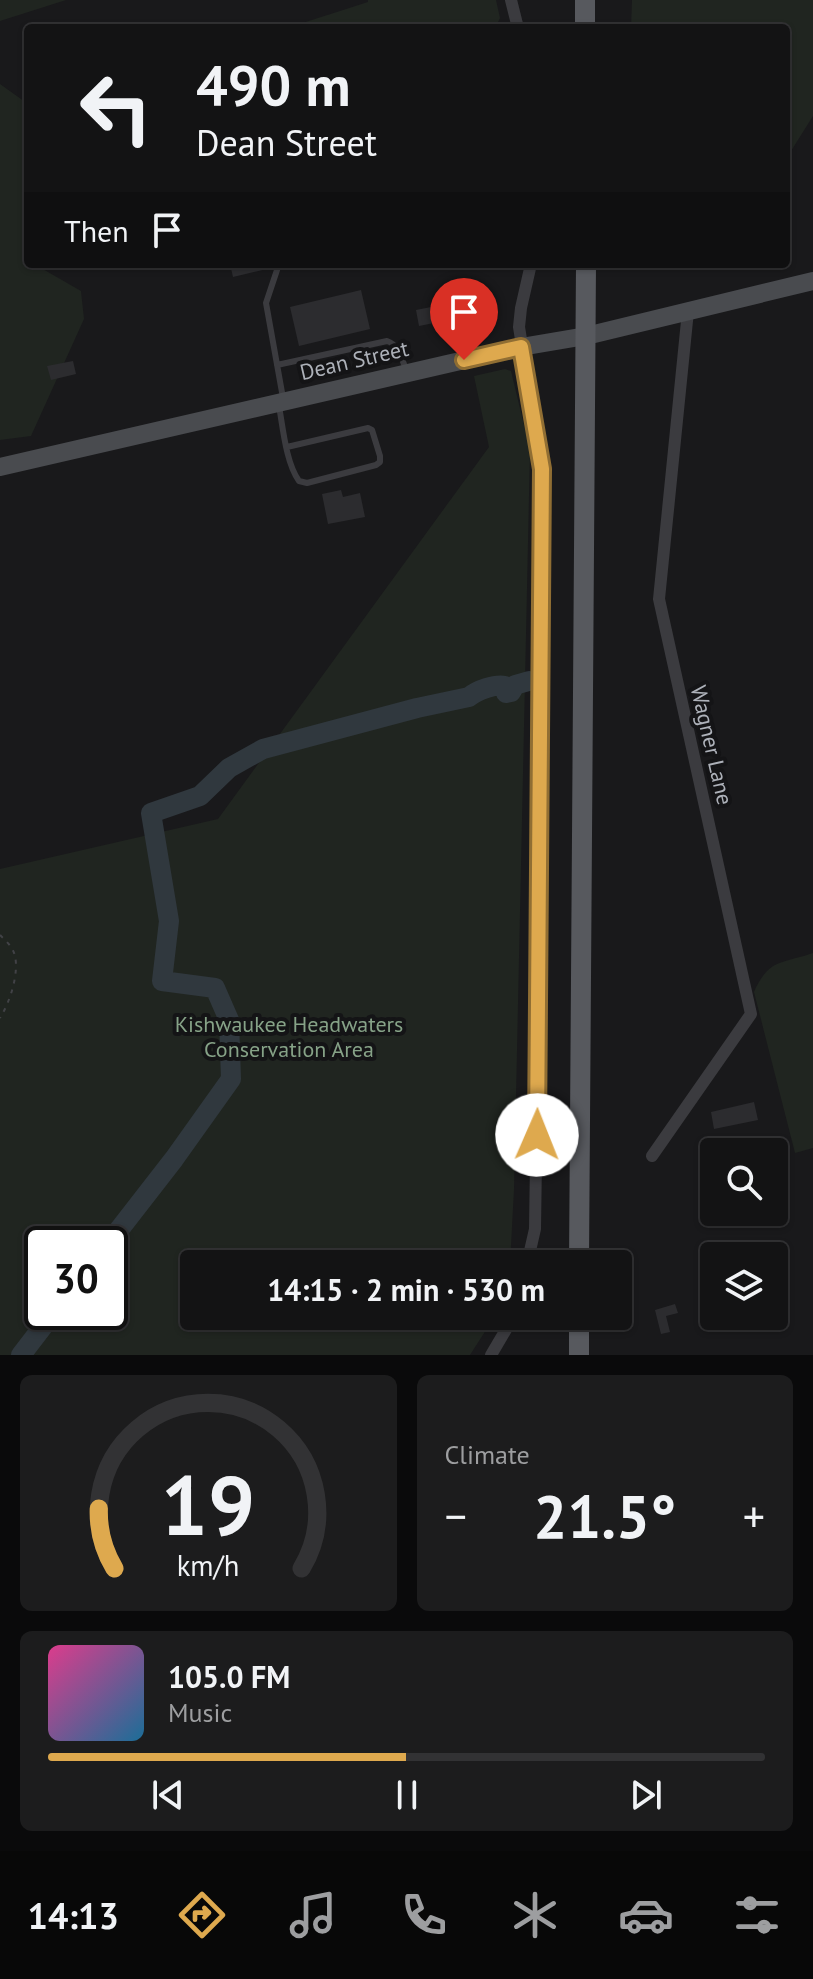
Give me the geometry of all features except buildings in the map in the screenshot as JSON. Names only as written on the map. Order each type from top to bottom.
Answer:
[{"type":"main road","points":[[585,0],[585,24]]},
{"type":"main road","points":[[579,1250],[586,268]]},
{"type":"main road","points":[[579,1330],[579,1355]]},
{"type":"street","points":[[511,0],[517,24]]},
{"type":"street","points":[[530,268],[519,327],[542,469],[535,1229],[530,1250]]},
{"type":"street","name":"Dean Street","points":[[0,467],[521,347],[586,336],[813,281]]},
{"type":"street","name":"Wagner Lane","points":[[652,1156],[751,1014],[659,599],[688,311]]},
{"type":"street","points":[[491,1355],[506,1330]]},
{"type":"lane","points":[[278,268],[266,303],[287,447],[293,473],[299,481],[307,483],[380,462],[372,430],[368,428],[287,447]]},
{"type":"lane","points":[[277,365],[387,341],[394,344],[407,373]]},
{"type":"path","points":[[0,935],[16,957],[11,997],[0,1018]]},
{"type":"green space","points":[[0,0],[66,0],[0,21]]},
{"type":"green space","points":[[496,0],[500,18],[497,24],[299,24],[368,2]]},
{"type":"green space","points":[[632,0],[813,0],[813,116],[790,153],[790,24],[631,24]]},
{"type":"green space","points":[[0,84],[24,101],[24,268],[41,268],[81,291],[84,319],[31,436],[0,440]]},
{"type":"green space","name":"Kishwaukee Headwaters Conservation Area","points":[[505,369],[511,371],[530,450],[511,1250],[180,1250],[180,1330],[486,1330],[470,1355],[0,1355],[0,869],[218,819],[489,447],[474,376]]},
{"type":"green space","points":[[813,953],[813,1148],[795,1153],[754,992],[771,968]]},
{"type":"waterway","points":[[122,1226],[231,1079],[229,1020],[215,988],[162,981],[169,921],[151,813],[200,796],[229,768],[263,749],[469,697],[491,687],[505,686],[506,693],[511,692],[515,685],[529,681]]},
{"type":"waterway","points":[[21,1355],[40,1330]]},
{"type":"route","points":[[464,360],[521,347],[542,469],[537,1135]]}]
